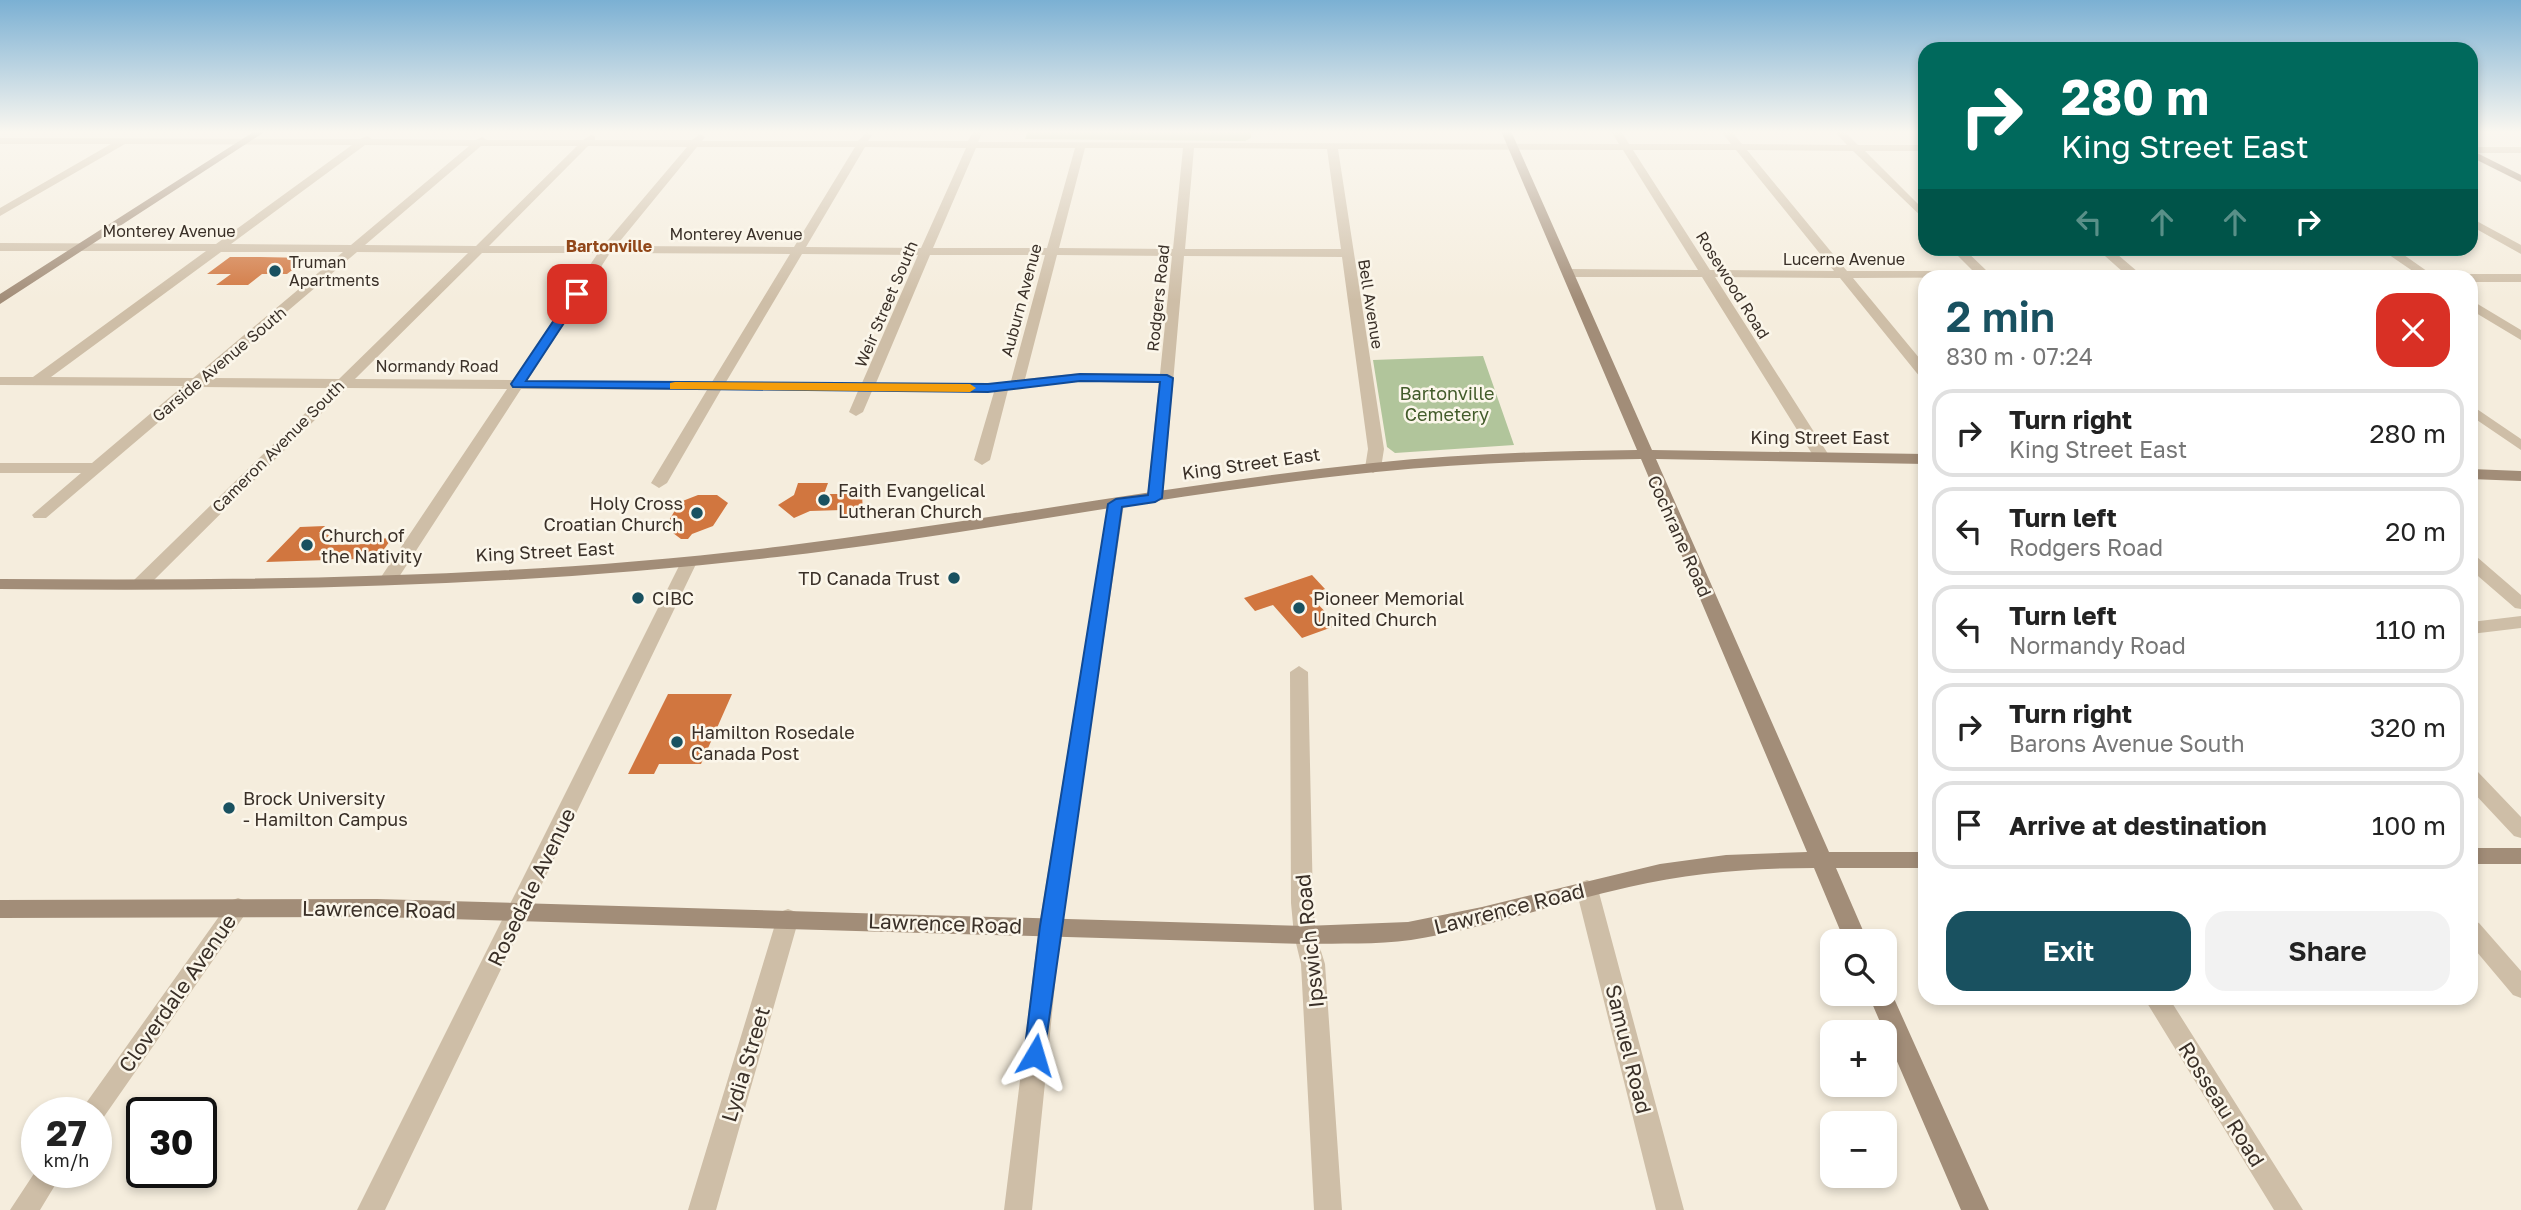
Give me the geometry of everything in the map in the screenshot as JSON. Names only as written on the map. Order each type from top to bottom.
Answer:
[{"type":"street","points":[[0,213],[44,187]]},
{"type":"street","points":[[0,300],[174,187]]},
{"type":"street","points":[[37,381],[299,187]]},
{"type":"street","name":"Garside Avenue South","points":[[40,515],[426,187]]},
{"type":"street","name":"Cameron Avenue South","points":[[139,585],[540,187]]},
{"type":"street","points":[[388,580],[607,249],[658,187]]},
{"type":"street","points":[[659,483],[837,187]]},
{"type":"street","name":"Weir Street South","points":[[856,412],[953,187]]},
{"type":"street","name":"Auburn Avenue","points":[[982,460],[1009,386],[1069,187]]},
{"type":"street","name":"Rodgers Road","points":[[1155,498],[1186,187]]},
{"type":"street","name":"Bell Avenue","points":[[1338,187],[1376,449],[1373,468]]},
{"type":"street","name":"Cochrane Road","points":[[1532,187],[1645,456],[1739,666],[1851,929]]},
{"type":"street","name":"Rosewood Road","points":[[1651,187],[1822,457]]},
{"type":"street","points":[[1773,187],[1918,365]]},
{"type":"street","points":[[1895,187],[1918,210]]},
{"type":"street","points":[[2478,225],[2521,250]]},
{"type":"street","name":"Monterey Avenue","points":[[0,247],[1346,253]]},
{"type":"street","points":[[1964,256],[1978,270]]},
{"type":"street","points":[[2111,256],[2128,270]]},
{"type":"street","points":[[2397,256],[2419,270]]},
{"type":"street","name":"Lucerne Avenue","points":[[1570,273],[1918,276]]},
{"type":"street","points":[[2478,278],[2521,278]]},
{"type":"street","points":[[2478,308],[2521,336]]},
{"type":"street","name":"Normandy Road","points":[[0,381],[867,388],[1009,386],[1080,377],[1167,378]]},
{"type":"street","points":[[2478,415],[2521,446]]},
{"type":"street","name":"King Street East","points":[[0,584],[139,585],[388,580],[689,562],[1373,468],[1527,457],[1918,459]]},
{"type":"street","points":[[0,468],[95,468]]},
{"type":"street","points":[[2478,474],[2521,476]]},
{"type":"street","points":[[1018,1210],[1050,926],[1116,504]]},
{"type":"street","name":"Rosedale Avenue","points":[[371,1210],[689,562]]},
{"type":"street","points":[[2478,567],[2521,604]]},
{"type":"street","points":[[2478,627],[2521,622]]},
{"type":"street","name":"Ipswich Road","points":[[1299,671],[1302,903],[1305,935],[1313,964],[1328,1210]]},
{"type":"street","points":[[2478,784],[2521,830]]},
{"type":"street","points":[[2478,856],[2521,856]]},
{"type":"street","name":"Lawrence Road","points":[[0,909],[238,907],[520,911],[1305,935],[1420,929],[1587,889],[1704,865],[1918,860]]},
{"type":"street","name":"Samuel Road","points":[[1587,889],[1670,1210]]},
{"type":"street","name":"Cloverdale Avenue","points":[[103,1097],[238,907]]},
{"type":"street","name":"Lydia Street","points":[[702,1210],[789,918]]},
{"type":"street","points":[[2478,937],[2521,988]]},
{"type":"street","name":"Rosseau Road","points":[[2160,1005],[2289,1210]]},
{"type":"street","points":[[1885,1006],[1975,1210]]},
{"type":"street","points":[[24,1210],[39,1188]]},
{"type":"green space","name":"Bartonville Cemetery","points":[[1483,356],[1514,445],[1395,453],[1387,447],[1373,360]]},
{"type":"building","name":"Truman Apartments","points":[[230,257],[308,258],[287,274],[262,274],[248,285],[216,285],[231,274],[207,274]]},
{"type":"building","name":"Faith Evangelical Lutheran Church","points":[[798,483],[828,483],[824,494],[862,494],[863,513],[842,517],[842,510],[810,511],[794,518],[778,505],[794,495]]},
{"type":"building","name":"Holy Cross Croatian Church","points":[[698,495],[717,495],[728,503],[713,526],[692,534],[688,539],[681,539],[665,527],[680,502]]},
{"type":"building","name":"Church of the Nativity","points":[[325,526],[319,533],[329,535],[324,541],[332,541],[329,545],[368,544],[376,539],[392,538],[375,562],[355,562],[358,559],[266,562],[300,527]]},
{"type":"building","name":"Pioneer Memorial United Church","points":[[1312,575],[1325,589],[1309,595],[1338,625],[1302,638],[1273,605],[1255,611],[1244,598]]},
{"type":"building","points":[[668,694],[732,694],[701,764],[659,764],[654,774],[628,774]]},
{"type":"slow traffic","points":[[675,386],[970,388]]},
{"type":"place","name":"Truman Apartments","points":[[275,271]]},
{"type":"place","name":"Faith Evangelical Lutheran Church","points":[[824,500]]},
{"type":"place","name":"Holy Cross Croatian Church","points":[[697,513]]},
{"type":"place","name":"Church of the Nativity","points":[[307,545]]},
{"type":"place","name":"TD Canada Trust","points":[[954,578]]},
{"type":"place","name":"CIBC","points":[[638,598]]},
{"type":"place","name":"Pioneer Memorial United Church","points":[[1299,608]]},
{"type":"place","name":"Hamilton Rosedale Canada Post","points":[[677,742]]},
{"type":"place","name":"Brock University - Hamilton Campus","points":[[229,808]]},
{"type":"district","name":"Bartonville","points":[[609,246]]},
{"type":"route","points":[[577,294],[517,384],[988,388],[1080,377],[1167,378],[1155,498],[1116,504],[1050,926],[1035,1055]]}]
